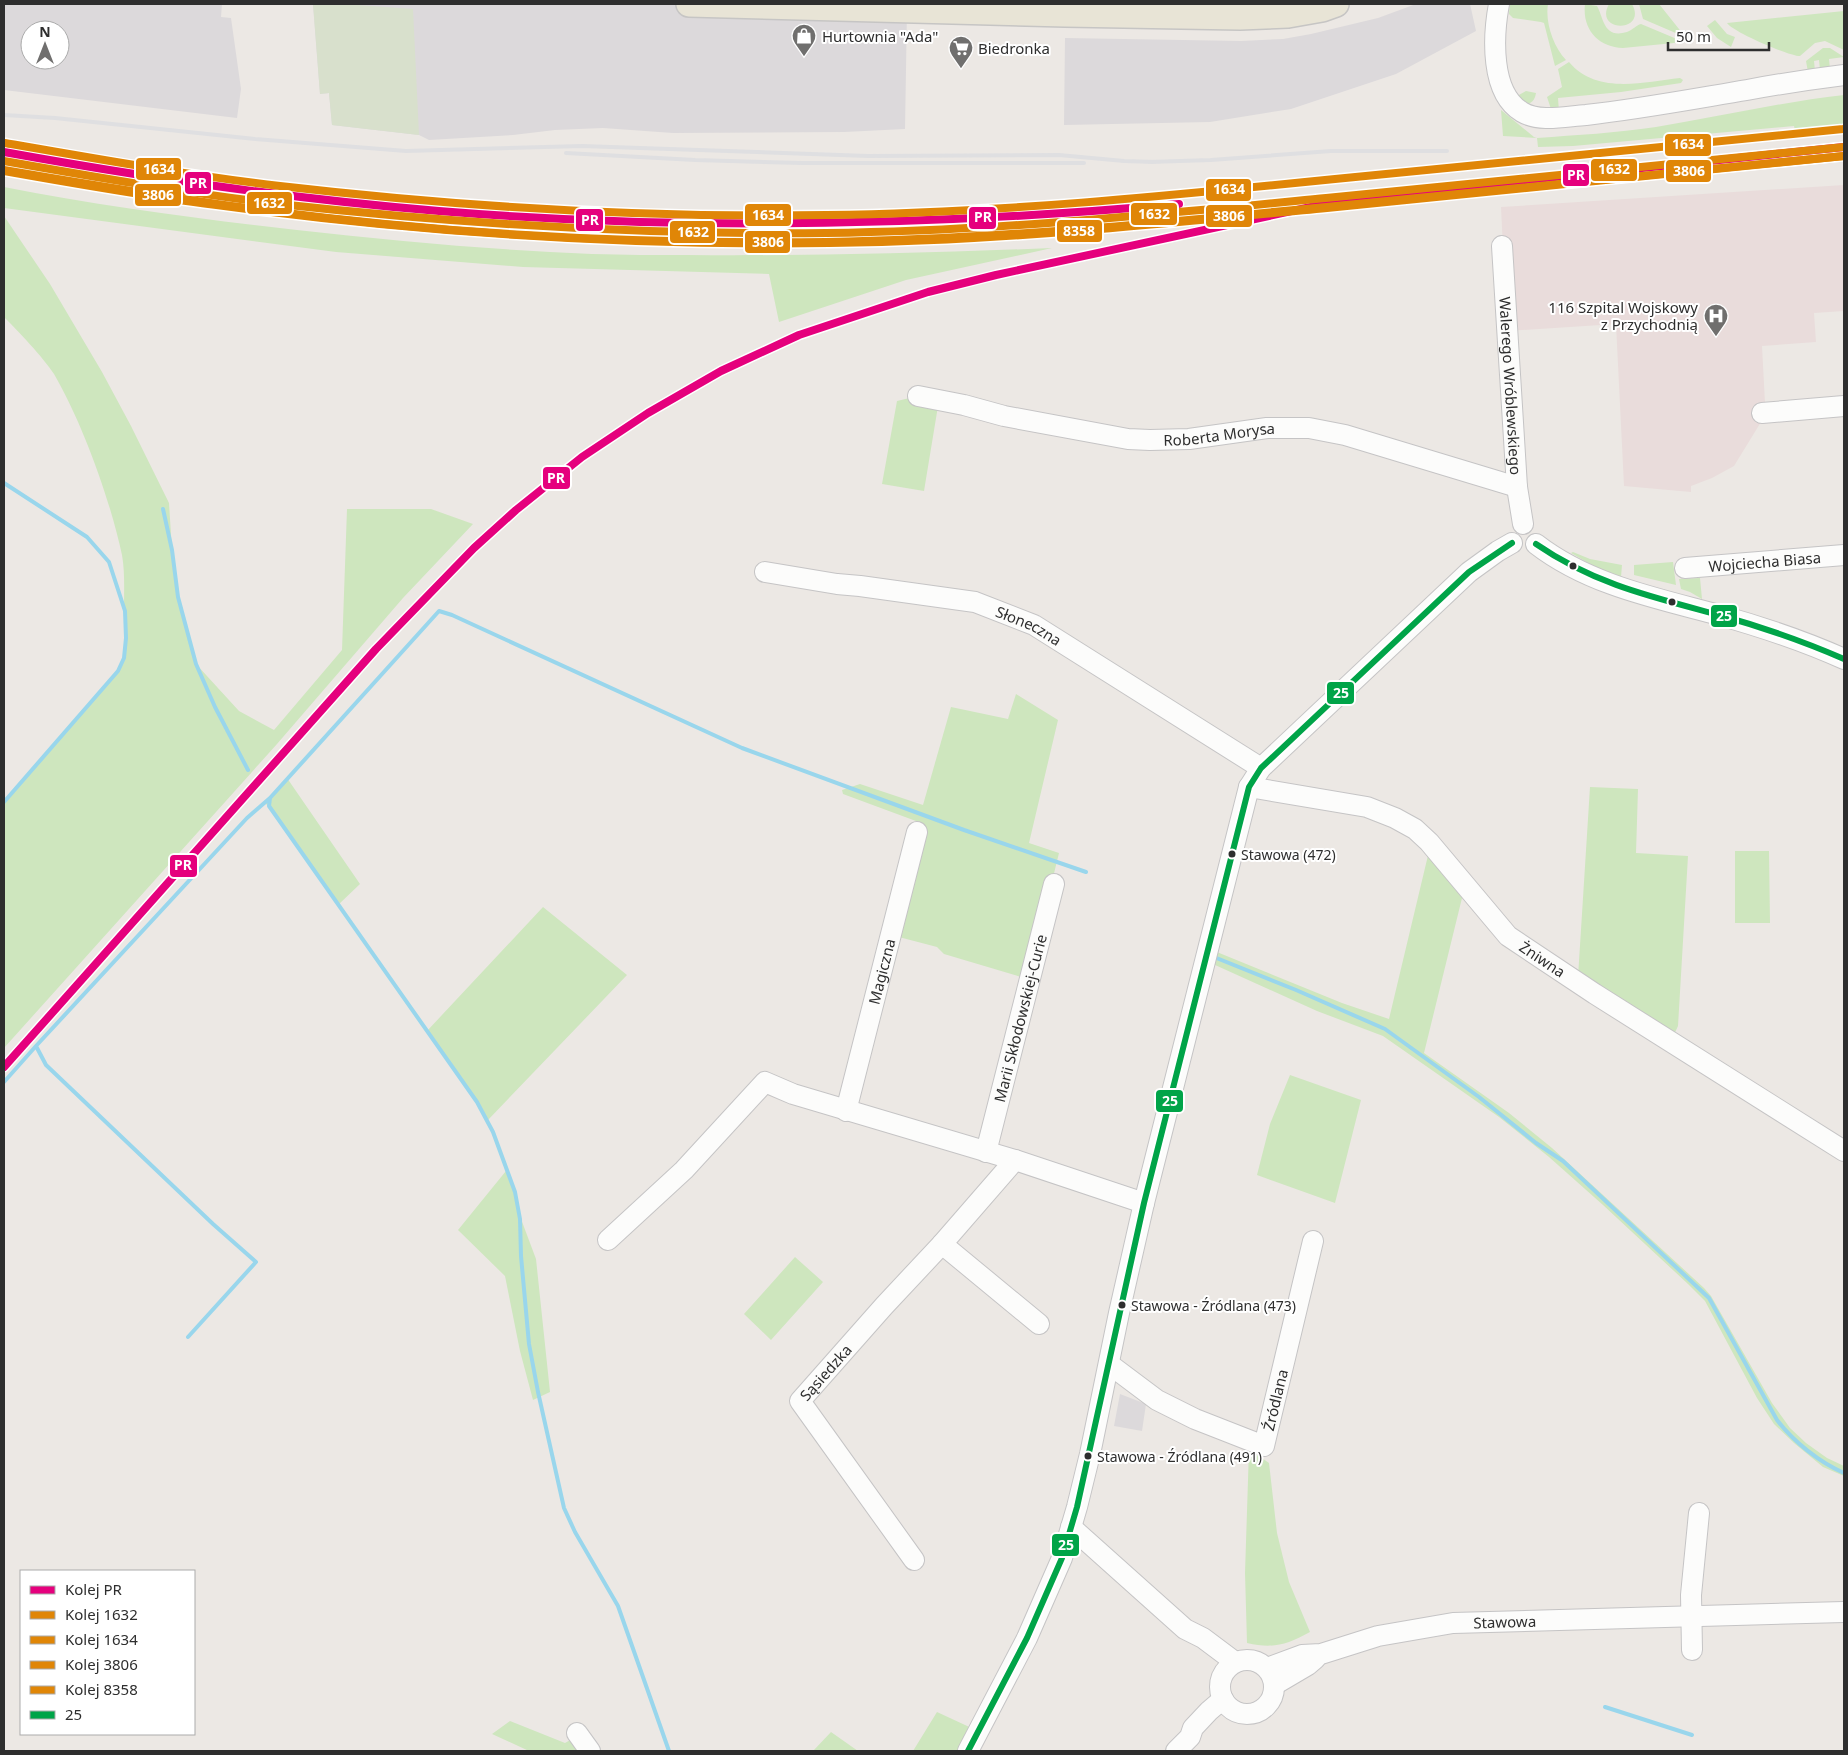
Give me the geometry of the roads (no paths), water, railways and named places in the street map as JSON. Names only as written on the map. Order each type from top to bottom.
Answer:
[{"type":"main road","points":[[689,4],[1075,15],[1240,17],[1288,15],[1322,9],[1336,4]]},
{"type":"street","points":[[1495,8],[1498,70],[1506,97],[1523,112],[1537,117],[1556,118],[1632,110],[1805,79],[1844,75]]},
{"type":"street","name":"Walerego Wróblewskiego","points":[[1502,246],[1517,487],[1523,524]]},
{"type":"street","name":"Roberta Morysa","points":[[918,396],[964,405],[1004,416],[1128,439],[1189,439],[1267,428],[1309,428],[1344,435],[1517,487]]},
{"type":"street","points":[[1762,413],[1844,406]]},
{"type":"street","points":[[1523,524],[1531,525],[1538,536],[1536,544],[1526,550],[1518,549],[1511,539],[1515,527],[1523,524]]},
{"type":"street","points":[[968,1751],[1026,1638],[1062,1558],[1090,1454],[1144,1203],[1249,787],[1261,768],[1469,572],[1498,550],[1512,543]]},
{"type":"street","points":[[1536,544],[1571,567],[1606,582],[1774,632],[1844,659]]},
{"type":"street","name":"Wojciecha Biasa","points":[[1685,568],[1844,555]]},
{"type":"street","name":"Słoneczna","points":[[765,572],[837,584],[975,602],[1009,615],[1034,625],[1261,768]]},
{"type":"street","name":"Żniwna","points":[[1249,787],[1367,808],[1395,818],[1415,829],[1430,842],[1508,936],[1595,994],[1844,1151]]},
{"type":"street","name":"Magiczna","points":[[846,1111],[917,832]]},
{"type":"street","name":"Marii Skłodowskiej-Curie","points":[[986,1152],[1054,884]]},
{"type":"street","points":[[608,1240],[684,1170],[765,1082],[793,1094],[846,1111],[1015,1160],[1144,1203]]},
{"type":"street","name":"Sąsiedzka","points":[[914,1560],[800,1401],[1015,1160]]},
{"type":"street","name":"Źródlana","points":[[1109,1364],[1157,1400],[1195,1418],[1264,1446],[1313,1241]]},
{"type":"street","points":[[942,1244],[1039,1324]]},
{"type":"street","points":[[1692,1650],[1691,1596],[1699,1513]]},
{"type":"street","points":[[1071,1527],[1186,1629],[1203,1638],[1229,1669]]},
{"type":"street","name":"Stawowa","points":[[1271,1676],[1302,1655],[1321,1654],[1378,1636],[1453,1623],[1844,1612]]},
{"type":"street","points":[[1248,1660],[1255,1661],[1271,1676],[1271,1700],[1266,1707],[1250,1714],[1242,1713],[1228,1705],[1221,1692],[1229,1669],[1248,1660]]},
{"type":"street","points":[[1183,1744],[1193,1728],[1209,1711],[1228,1705]]},
{"type":"street","points":[[577,1733],[590,1751]]},
{"type":"waterway","points":[[4,483],[87,537],[109,562],[125,611],[126,638],[124,658],[118,671],[4,802]]},
{"type":"waterway","points":[[163,509],[172,550],[178,597],[196,664],[215,707],[248,770]]},
{"type":"waterway","points":[[669,1751],[618,1606],[575,1532],[564,1508],[529,1344],[521,1256],[520,1219],[515,1192],[493,1132],[477,1102],[269,806],[270,798],[439,611],[452,615],[742,748],[964,830],[1086,872]]},
{"type":"waterway","points":[[188,1337],[256,1262],[213,1224],[46,1065],[36,1046],[247,818],[270,798]]},
{"type":"waterway","points":[[1214,957],[1385,1029],[1479,1097],[1536,1143],[1563,1161],[1709,1298],[1777,1420],[1808,1451],[1844,1473]]},
{"type":"waterway","points":[[4,1082],[36,1046]]},
{"type":"waterway","points":[[1605,1707],[1692,1735]]},
{"type":"railway","points":[[4,115],[55,118],[255,139],[406,151],[582,146],[868,156],[1059,155],[1155,162]]},
{"type":"railway","points":[[1560,153],[1789,132]]},
{"type":"railway","points":[[1149,162],[1211,160],[1331,151],[1447,151]]},
{"type":"railway","points":[[566,153],[695,160],[802,163],[1084,163]]},
{"type":"railway","points":[[1261,217],[1471,197]]},
{"type":"rail line","name":"1634","points":[[5,143],[246,182],[417,200],[621,213],[827,215],[954,211],[1145,197],[1843,129]]},
{"type":"rail line","name":"PR","points":[[4,1067],[376,649],[474,548],[516,510],[582,457],[648,413],[721,371],[799,335],[928,292],[996,275],[1352,198],[1844,147]]},
{"type":"rail line","name":"1632","points":[[4,161],[245,200],[347,211],[552,227],[689,232],[826,233],[952,229],[1139,216],[1844,147]]},
{"type":"rail line","name":"PR","points":[[4,152],[166,179],[275,194],[439,211],[532,217],[624,221],[809,223],[994,217],[1179,204]]},
{"type":"rail line","name":"3806","points":[[4,170],[203,202],[408,226],[478,232],[617,239],[826,242],[952,238],[1139,224],[1844,156]]},
{"type":"rail line","name":"8358","points":[[4,171],[196,202],[388,225],[470,232],[635,241],[800,243],[938,240],[1105,229],[1844,156]]},
{"type":"place","name":"Hurtownia \"Ada\"","points":[[804,57]]},
{"type":"place","name":"Biedronka","points":[[961,69]]},
{"type":"place","name":"116 Szpital Wojskowy z Przychodnią","points":[[1716,337]]},
{"type":"place","name":"Stawowa (472)","points":[[1232,854]]},
{"type":"place","name":"Stawowa - Źródlana (473)","points":[[1122,1305]]},
{"type":"place","name":"Stawowa - Źródlana (491)","points":[[1088,1456]]}]
